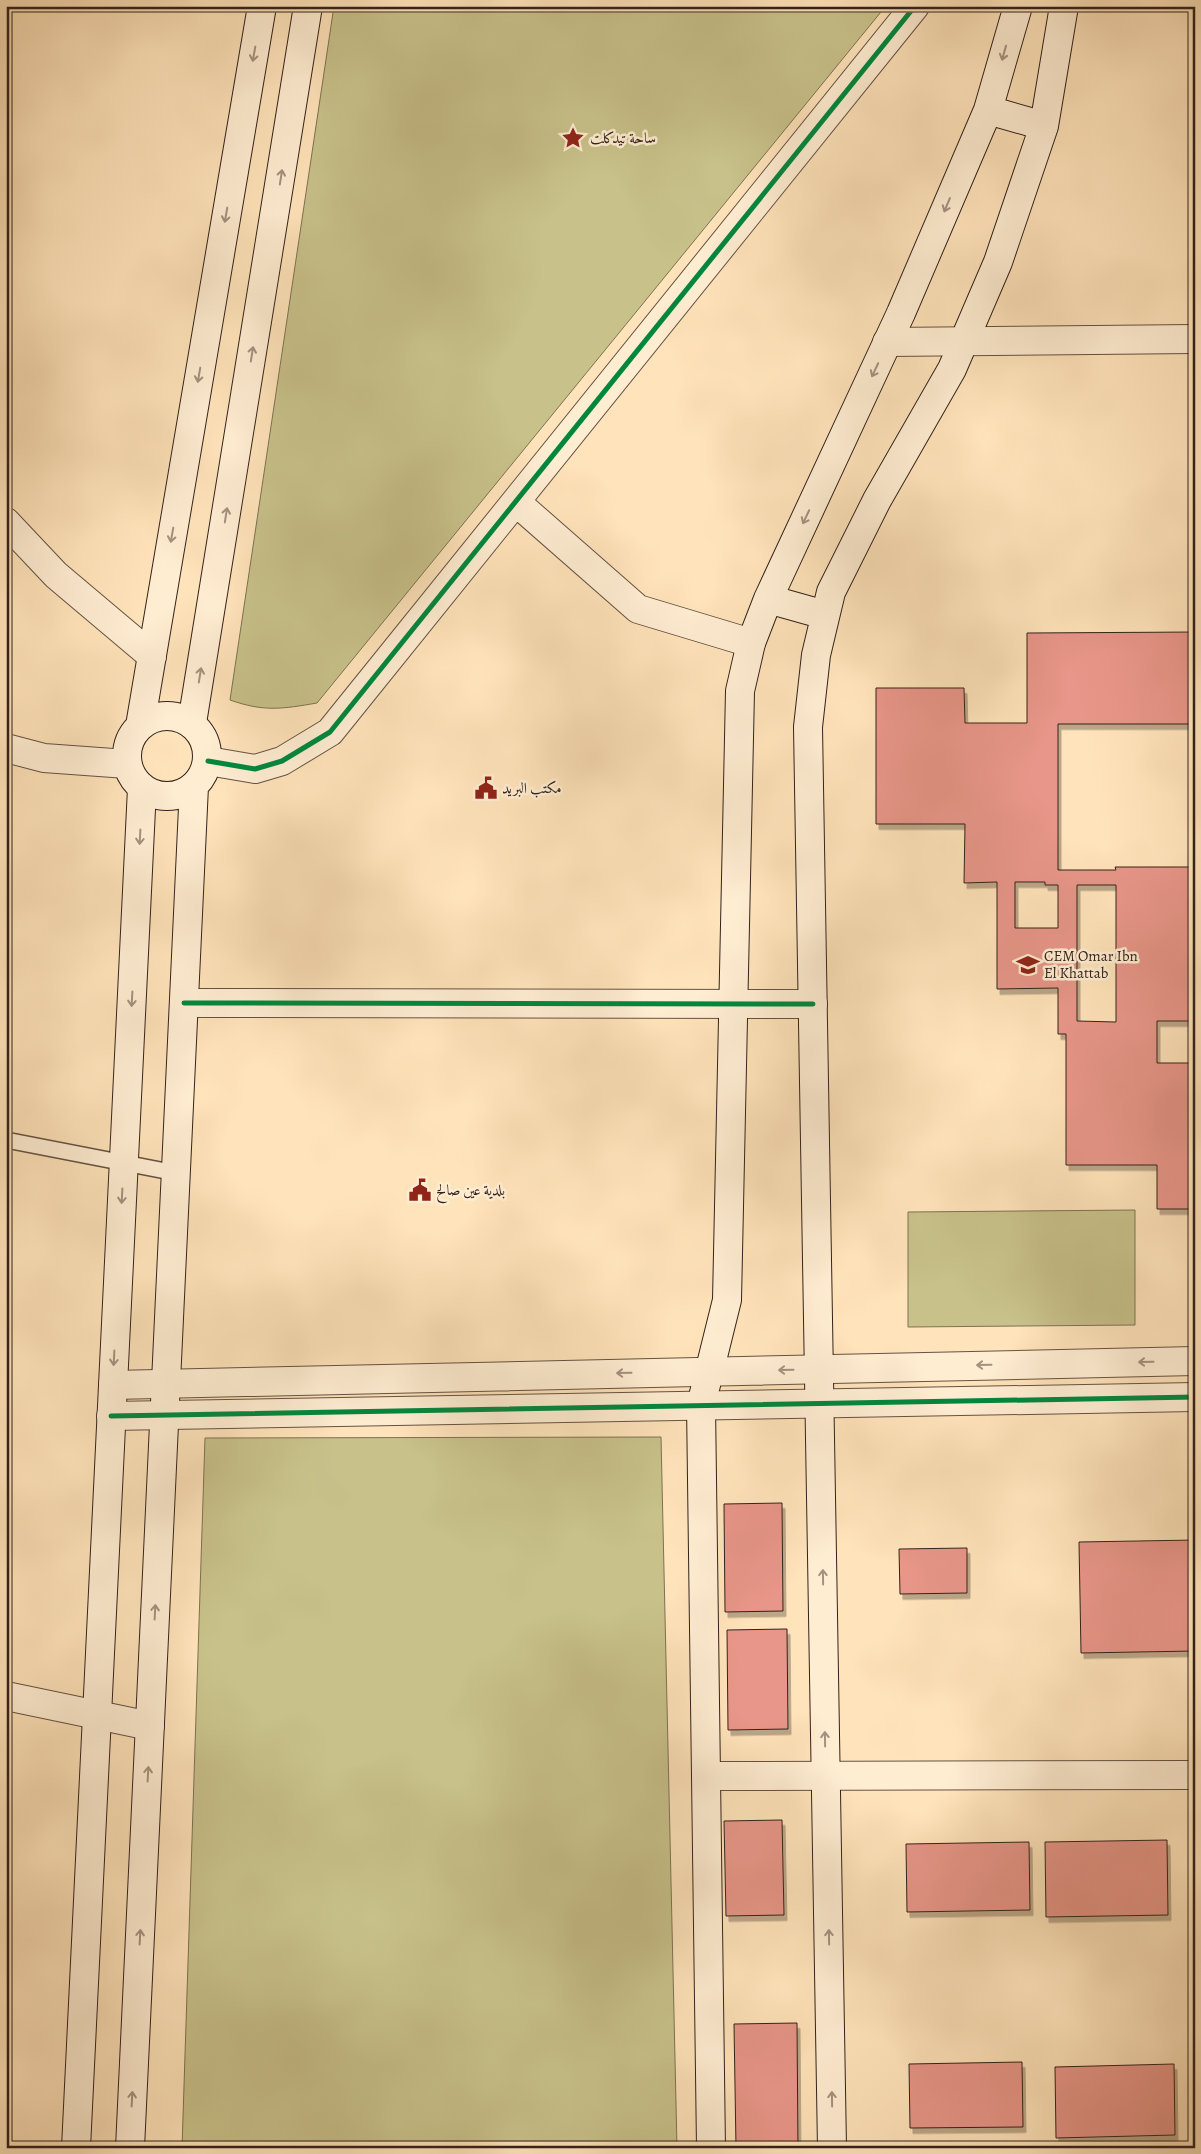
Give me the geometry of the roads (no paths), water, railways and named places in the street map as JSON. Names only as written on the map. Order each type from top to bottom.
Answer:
[{"type":"main road","points":[[140,726],[262,6]]},
{"type":"main road","points":[[192,723],[308,6]]},
{"type":"main road","points":[[208,761],[255,770],[282,761],[330,732],[915,6]]},
{"type":"main road","points":[[711,2148],[701,1405],[727,1300],[740,691],[751,643],[768,599],[888,342],[988,110],[1018,6]]},
{"type":"main road","points":[[832,2148],[808,727],[816,655],[831,592],[877,500],[952,369],[998,262],[1044,126],[1064,6]]},
{"type":"main road","points":[[988,110],[1044,126]]},
{"type":"main road","points":[[888,342],[1195,339]]},
{"type":"main road","points":[[516,502],[638,609],[751,643]]},
{"type":"main road","points":[[6,522],[56,575],[152,656]]},
{"type":"main road","points":[[768,599],[825,615]]},
{"type":"main road","points":[[166,715],[180,717],[192,723],[202,734],[207,747],[208,761],[203,775],[194,786],[182,794],[169,796],[154,795],[142,788],[133,777],[128,764],[127,750],[131,737],[140,726],[152,718],[166,715]]},
{"type":"main road","points":[[6,748],[44,758],[128,764]]},
{"type":"main road","points":[[130,2148],[194,786]]},
{"type":"main road","points":[[76,2148],[142,788]]},
{"type":"main road","points":[[184,1003],[813,1004]]},
{"type":"main road","points":[[113,1385],[1195,1361]]},
{"type":"main road","points":[[111,1416],[1195,1397]]},
{"type":"main road","points":[[6,1696],[150,1726]]},
{"type":"main road","points":[[706,1776],[1195,1775]]},
{"type":"lane","points":[[6,1140],[176,1173]]},
{"type":"place","name":"ساحة تيدكلت","points":[[573,138]]},
{"type":"place","name":"مكتب البريد","points":[[486,788]]},
{"type":"place","name":"CEM Omar Ibn El Khattab","points":[[1028,965]]},
{"type":"place","name":"بلدية عين صالح","points":[[420,1190]]}]
